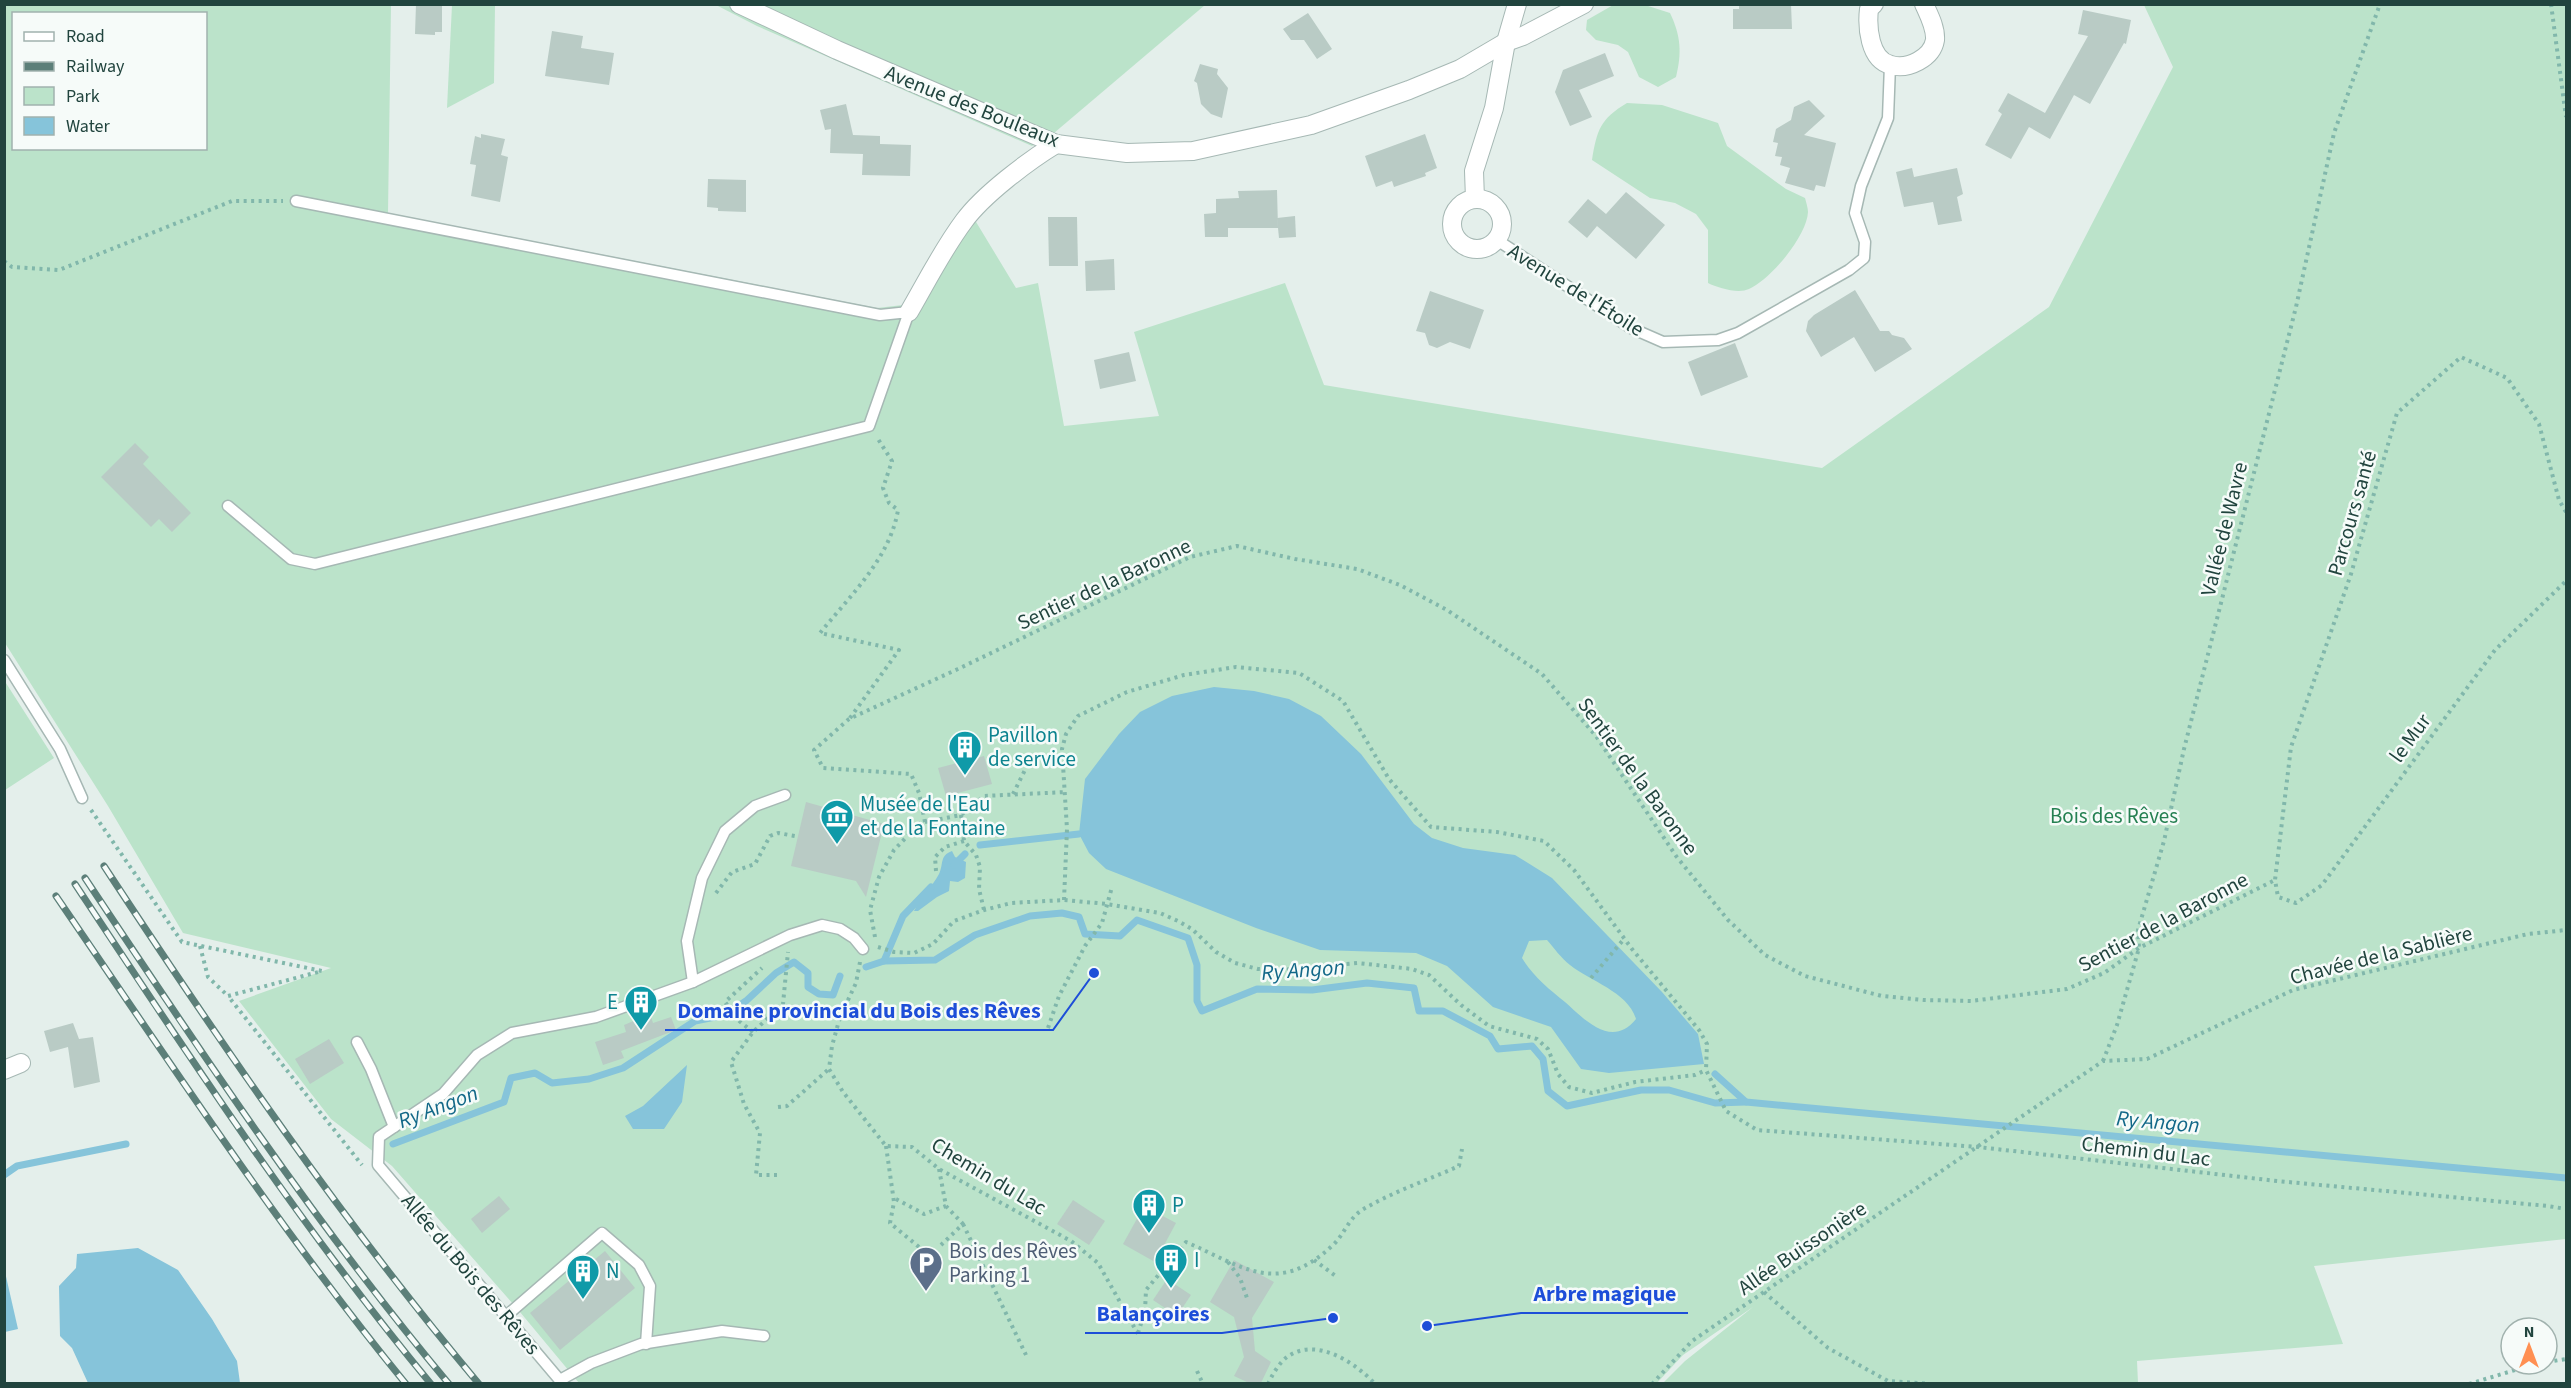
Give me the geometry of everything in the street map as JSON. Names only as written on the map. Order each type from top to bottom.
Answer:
[{"type":"street","name":"Avenue des Bouleaux","points":[[739,4],[858,59],[1056,144],[1093,150],[1138,153],[1193,151],[1311,125],[1460,69],[1506,42],[1523,36],[1584,4]]},
{"type":"street","points":[[1475,199],[1474,171],[1494,108],[1506,42],[1517,4]]},
{"type":"street","points":[[1874,4],[1869,9],[1867,24],[1871,42],[1879,57],[1890,65],[1910,64],[1927,56],[1935,40],[1932,22],[1924,4]]},
{"type":"street","points":[[909,312],[965,219],[982,201],[1033,158],[1056,144]]},
{"type":"street","points":[[1475,199],[1489,202],[1499,212],[1502,226],[1497,240],[1484,249],[1467,248],[1454,237],[1451,221],[1459,206],[1475,199]]},
{"type":"lane","name":"Avenue de l'Étoile","points":[[1497,240],[1631,328],[1663,342],[1718,340],[1738,333],[1849,270],[1864,258],[1865,242],[1855,213],[1861,186],[1888,118],[1890,65]]},
{"type":"lane","points":[[228,506],[291,559],[315,564],[869,426],[909,312],[880,315],[296,201]]},
{"type":"lane","points":[[4,660],[60,749],[82,798]]},
{"type":"lane","points":[[693,982],[687,940],[702,878],[725,831],[755,806],[785,795]]},
{"type":"lane","points":[[357,1042],[371,1069],[394,1127],[443,1094],[477,1055],[512,1033],[596,1017],[693,982],[790,935],[822,925],[840,929],[854,938],[863,949]]},
{"type":"lane","name":"Allée du Bois des Rêves","points":[[394,1127],[379,1137],[378,1165],[562,1382]]},
{"type":"lane","points":[[506,1316],[603,1233],[639,1265],[650,1286],[646,1344]]},
{"type":"lane","points":[[562,1382],[591,1363],[646,1344],[722,1331],[764,1336]]},
{"type":"path","name":"Vallée de Wavre","points":[[2103,1061],[2117,1025],[2139,948],[2138,930],[2164,841],[2184,749],[2296,307],[2334,133],[2380,4]]},
{"type":"path","points":[[2551,4],[2566,117]]},
{"type":"path","points":[[4,261],[12,267],[59,270],[232,201],[296,201]]},
{"type":"path","name":"Parcours santé","points":[[2278,897],[2275,880],[2291,747],[2351,574],[2397,413],[2461,357],[2507,378],[2539,424],[2559,500],[2566,512]]},
{"type":"path","points":[[849,719],[899,650],[820,633],[871,570],[895,529],[898,510],[889,502],[883,488],[892,461],[869,426]]},
{"type":"path","name":"Sentier de la Baronne","points":[[926,822],[911,774],[823,768],[814,750],[849,719],[1190,557],[1237,546],[1295,559],[1357,569],[1400,585],[1447,610],[1542,674],[1596,736],[1676,856],[1728,920],[1765,955],[1805,976],[1882,996],[1971,1001],[2067,989],[2104,973],[2139,948],[2275,880]]},
{"type":"path","name":"le Mur","points":[[2278,897],[2296,903],[2322,885],[2495,650],[2566,581]]},
{"type":"path","points":[[1064,900],[1067,829],[1066,792],[1062,749],[1066,734],[1078,716],[1127,692],[1184,675],[1236,666],[1299,673],[1343,701],[1389,779],[1431,827],[1497,832],[1544,841],[1574,870],[1624,939],[1699,1030],[1707,1044],[1706,1070],[1695,1075],[1635,1082],[1592,1093],[1569,1086],[1558,1074],[1548,1049],[1537,1039],[1489,1026],[1461,1005],[1429,975],[1412,969],[1358,963],[1281,970],[1258,969],[1235,963],[1216,952],[1192,929],[1160,913],[1107,904],[1031,900],[984,910],[954,921],[933,944],[915,953],[894,952],[877,946],[870,910],[879,876],[894,850],[920,823],[961,815],[984,796],[1066,792]]},
{"type":"path","points":[[1012,795],[1027,766]]},
{"type":"path","points":[[82,798],[182,942],[322,971],[228,996]]},
{"type":"path","points":[[961,815],[964,841],[976,855],[980,867],[979,889],[984,910]]},
{"type":"path","points":[[714,901],[720,886],[732,872],[755,864],[771,836],[778,833],[795,836]]},
{"type":"path","points":[[936,872],[935,857],[945,847],[964,841]]},
{"type":"path","points":[[1048,1028],[1059,996],[1085,946],[1102,922],[1112,886]]},
{"type":"path","name":"Chavée de la Sablière","points":[[2103,1061],[2147,1059],[2293,990],[2528,934],[2566,930]]},
{"type":"path","points":[[1591,978],[1624,939]]},
{"type":"path","points":[[200,946],[208,977],[228,996],[367,1171]]},
{"type":"path","points":[[863,949],[856,983],[840,1017],[832,1046],[830,1069],[843,1092],[886,1146],[894,1202],[890,1223],[919,1247]]},
{"type":"path","points":[[781,954],[788,951]]},
{"type":"path","points":[[777,1175],[756,1175],[760,1133],[744,1104],[731,1062],[753,1032],[783,1004],[788,960]]},
{"type":"path","points":[[753,1032],[738,1020],[725,1002],[766,964]]},
{"type":"path","name":"Allée Buissonière","points":[[1652,1383],[1692,1341],[2103,1061]]},
{"type":"path","points":[[778,1107],[787,1106],[830,1069]]},
{"type":"path","name":"Chemin du Lac","points":[[1706,1070],[1726,1111],[1757,1130],[1978,1147],[2566,1209]]},
{"type":"path","name":"Chemin du Lac","points":[[886,1146],[912,1147],[939,1169],[1071,1242],[1098,1263],[1138,1334],[1145,1311],[1146,1290],[1186,1242],[1227,1261]]},
{"type":"path","points":[[1227,1261],[1267,1275],[1293,1271],[1335,1244],[1345,1226],[1361,1210],[1459,1166],[1462,1149]]},
{"type":"path","points":[[939,1169],[946,1206],[963,1224],[1026,1355]]},
{"type":"path","points":[[896,1199],[924,1214],[946,1206]]},
{"type":"path","points":[[941,1245],[963,1224]]},
{"type":"path","points":[[1314,1259],[1337,1277]]},
{"type":"path","points":[[1227,1261],[1239,1278],[1247,1298]]},
{"type":"path","points":[[1764,1292],[1828,1348],[1888,1381],[1931,1383]]},
{"type":"path","points":[[1268,1383],[1287,1357],[1305,1349],[1342,1358],[1359,1368],[1375,1383]]},
{"type":"path","points":[[1197,1371],[1203,1383]]},
{"type":"path","points":[[2469,1383],[2499,1374]]},
{"type":"path","points":[[2384,1383],[2391,1383]]},
{"type":"green space","points":[[1615,4],[1645,5],[1670,13],[1679,45],[1676,77],[1658,87],[1639,77],[1628,52],[1618,45],[1596,40],[1586,30],[1587,20]]},
{"type":"green space","name":"Bois des Rêves","points":[[5,5],[391,5],[388,213],[877,308],[903,305],[967,207],[1016,288],[1038,283],[1064,426],[1159,416],[1134,332],[1285,283],[1324,385],[1822,468],[2049,307],[2173,67],[2144,5],[2566,5],[2566,1239],[2314,1266],[2343,1344],[2137,1361],[2138,1383],[1663,1383],[1685,1361],[1753,1307],[1683,1355],[1657,1383],[579,1383],[392,1166],[331,1119],[239,1001],[331,968],[183,933],[108,806],[5,643]]},
{"type":"green space","points":[[452,5],[495,5],[494,83],[447,108]]},
{"type":"green space","points":[[716,5],[1205,5],[1054,133],[1032,146],[757,26]]},
{"type":"green space","points":[[1627,103],[1662,105],[1718,123],[1727,146],[1786,189],[1805,198],[1808,212],[1801,233],[1777,267],[1758,284],[1749,289],[1734,291],[1708,283],[1708,230],[1696,214],[1675,203],[1650,198],[1592,160],[1601,126],[1611,114]]},
{"type":"green space","points":[[4,680],[54,758],[5,790],[4,790]]},
{"type":"water","points":[[1214,687],[1254,691],[1289,699],[1321,716],[1361,754],[1414,824],[1432,838],[1463,848],[1515,855],[1552,878],[1662,992],[1698,1034],[1704,1064],[1609,1073],[1581,1069],[1551,1027],[1493,1007],[1447,966],[1416,953],[1320,950],[1256,928],[1106,869],[1089,853],[1079,834],[1085,779],[1119,734],[1140,712],[1172,696]],"holes":[[[1547,940],[1570,965],[1625,1001],[1636,1019],[1627,1028],[1618,1032],[1608,1032],[1590,1023],[1547,987],[1522,958],[1529,941]]]},
{"type":"water","points":[[952,851],[955,857],[966,862],[965,878],[958,882],[950,881],[949,891],[918,911],[914,911],[939,874],[943,858]]},
{"type":"water","points":[[687,1065],[682,1102],[664,1129],[633,1129],[625,1116],[643,1106]]},
{"type":"water","points":[[138,1248],[178,1270],[212,1319],[237,1361],[240,1383],[88,1383],[72,1348],[60,1336],[59,1286],[76,1268],[77,1254]]},
{"type":"water","points":[[5,1272],[18,1329],[4,1332]]},
{"type":"building","points":[[416,4],[442,4],[442,32],[435,32],[435,35],[415,34]]},
{"type":"building","points":[[1739,4],[1791,4],[1792,29],[1733,29],[1733,9],[1739,9]]},
{"type":"building","points":[[2083,10],[2131,20],[2126,44],[2124,43],[2090,104],[2074,95],[2050,139],[2029,127],[2011,159],[1985,145],[2002,114],[1998,111],[2008,93],[2045,113],[2088,36],[2078,34]]},
{"type":"building","points":[[1308,13],[1332,49],[1317,59],[1304,40],[1291,40],[1283,29]]},
{"type":"building","points":[[552,31],[583,36],[581,48],[614,53],[609,85],[545,76]]},
{"type":"building","points":[[1605,53],[1614,76],[1579,90],[1592,117],[1570,126],[1555,92],[1563,70]]},
{"type":"building","points":[[1200,64],[1218,69],[1217,74],[1228,88],[1222,118],[1211,114],[1201,104],[1197,83],[1194,81]]},
{"type":"building","points":[[1809,100],[1825,116],[1804,135],[1836,143],[1825,187],[1816,185],[1814,191],[1785,183],[1790,168],[1780,165],[1782,157],[1775,156],[1778,143],[1773,142],[1776,129],[1791,120],[1794,107]]},
{"type":"building","points":[[846,104],[853,135],[880,136],[880,144],[911,145],[910,176],[862,175],[863,154],[830,153],[831,129],[825,130],[820,110]]},
{"type":"building","points":[[481,134],[505,139],[501,155],[508,157],[500,202],[471,196],[476,165],[470,164],[475,136],[481,138]]},
{"type":"building","points":[[1425,134],[1437,168],[1425,173],[1426,176],[1394,187],[1392,181],[1376,187],[1365,156]]},
{"type":"building","points":[[1912,168],[1914,177],[1957,168],[1963,194],[1957,197],[1962,221],[1938,225],[1933,202],[1904,207],[1896,172]]},
{"type":"building","points":[[708,179],[746,180],[746,212],[718,211],[718,208],[707,207]]},
{"type":"building","points":[[1277,190],[1278,228],[1228,228],[1228,237],[1205,237],[1204,214],[1216,213],[1216,199],[1239,198],[1238,191]]},
{"type":"building","points":[[1626,192],[1665,225],[1636,259],[1597,226],[1587,238],[1568,222],[1588,199],[1606,214]]},
{"type":"building","points":[[1295,216],[1296,237],[1279,238],[1277,218]]},
{"type":"building","points":[[1048,217],[1077,217],[1078,266],[1049,266]]},
{"type":"building","points":[[1114,259],[1115,290],[1086,291],[1085,261]]},
{"type":"building","points":[[1855,290],[1880,331],[1889,331],[1892,335],[1904,338],[1912,349],[1875,372],[1854,337],[1821,357],[1806,331],[1808,321],[1814,315]]},
{"type":"building","points":[[1430,291],[1484,310],[1470,349],[1450,342],[1437,348],[1429,345],[1425,333],[1416,331]]},
{"type":"building","points":[[1735,343],[1748,377],[1701,396],[1688,362]]},
{"type":"building","points":[[1129,352],[1136,381],[1100,389],[1094,360]]},
{"type":"building","points":[[135,443],[149,457],[143,464],[191,513],[172,532],[159,519],[151,527],[101,477]]},
{"type":"building","name":"Pavillon de service","points":[[984,756],[992,784],[946,796],[938,768]]},
{"type":"building","name":"Musée de l'Eau et de la Fontaine","points":[[806,802],[884,824],[866,897],[856,881],[791,866]]},
{"type":"building","points":[[650,1014],[653,1023],[671,1017],[676,1030],[621,1051],[624,1058],[603,1065],[595,1042],[626,1032],[624,1025]]},
{"type":"building","points":[[73,1023],[79,1039],[93,1037],[100,1082],[74,1088],[68,1047],[50,1052],[44,1031]]},
{"type":"building","points":[[329,1039],[344,1063],[310,1084],[295,1059]]},
{"type":"building","points":[[499,1196],[510,1209],[482,1233],[471,1219]]},
{"type":"building","points":[[1073,1200],[1105,1221],[1089,1245],[1057,1224]]},
{"type":"building","name":"P","points":[[1144,1206],[1176,1223],[1155,1262],[1123,1244]]},
{"type":"building","name":"N","points":[[605,1251],[635,1288],[560,1350],[530,1313]]},
{"type":"building","points":[[1234,1260],[1274,1282],[1252,1318],[1255,1351],[1271,1362],[1261,1383],[1249,1383],[1234,1376],[1244,1357],[1234,1317],[1210,1302]]},
{"type":"building","name":"I","points":[[1167,1279],[1191,1295],[1177,1316],[1153,1300]]},
{"type":"waterway","name":"Ry Angon","points":[[980,845],[1079,834]]},
{"type":"waterway","name":"Ry Angon","points":[[954,865],[965,854]]},
{"type":"waterway","name":"Ry Angon","points":[[866,967],[884,961],[903,916],[931,887]]},
{"type":"waterway","name":"Ry Angon","points":[[884,961],[935,960],[975,935],[1030,916],[1062,913],[1079,917],[1085,934],[1120,936],[1137,920],[1188,938],[1197,965],[1197,1001],[1202,1011],[1257,989],[1312,990],[1367,983],[1414,988],[1419,1011],[1443,1011],[1490,1036],[1498,1049],[1532,1046],[1543,1059],[1548,1091],[1567,1106],[1641,1090],[1669,1090],[1715,1103],[1746,1102]]},
{"type":"waterway","name":"Ry Angon","points":[[393,1144],[504,1102],[511,1078],[535,1073],[552,1083],[589,1079],[623,1068],[695,1021],[725,1015],[746,1001],[776,973],[794,962],[808,973],[808,987],[819,994],[833,995],[840,976]]},
{"type":"waterway","name":"Ry Angon","points":[[1715,1074],[1746,1102],[2566,1178]]},
{"type":"waterway","name":"Ry Angon","points":[[4,1175],[17,1166],[126,1144]]},
{"type":"railway","points":[[104,866],[284,1131],[379,1259],[479,1384]]},
{"type":"railway","points":[[85,878],[215,1072],[305,1199],[449,1384]]},
{"type":"railway","points":[[75,884],[246,1139],[336,1263],[431,1384]]},
{"type":"railway","points":[[56,896],[269,1205],[406,1384]]},
{"type":"place","name":"Pavillon de service","points":[[965,776]]},
{"type":"place","name":"Musée de l'Eau et de la Fontaine","points":[[837,845]]},
{"type":"place","name":"Domaine provincial du Bois des Rêves","points":[[1094,973]]},
{"type":"place","name":"E","points":[[641,1031]]},
{"type":"place","name":"P","points":[[1149,1234]]},
{"type":"place","name":"I","points":[[1171,1289]]},
{"type":"place","name":"Bois des Rêves Parking 1","points":[[926,1292]]},
{"type":"place","name":"N","points":[[583,1300]]},
{"type":"place","name":"Balançoires","points":[[1333,1318]]},
{"type":"place","name":"Arbre magique","points":[[1427,1326]]}]
